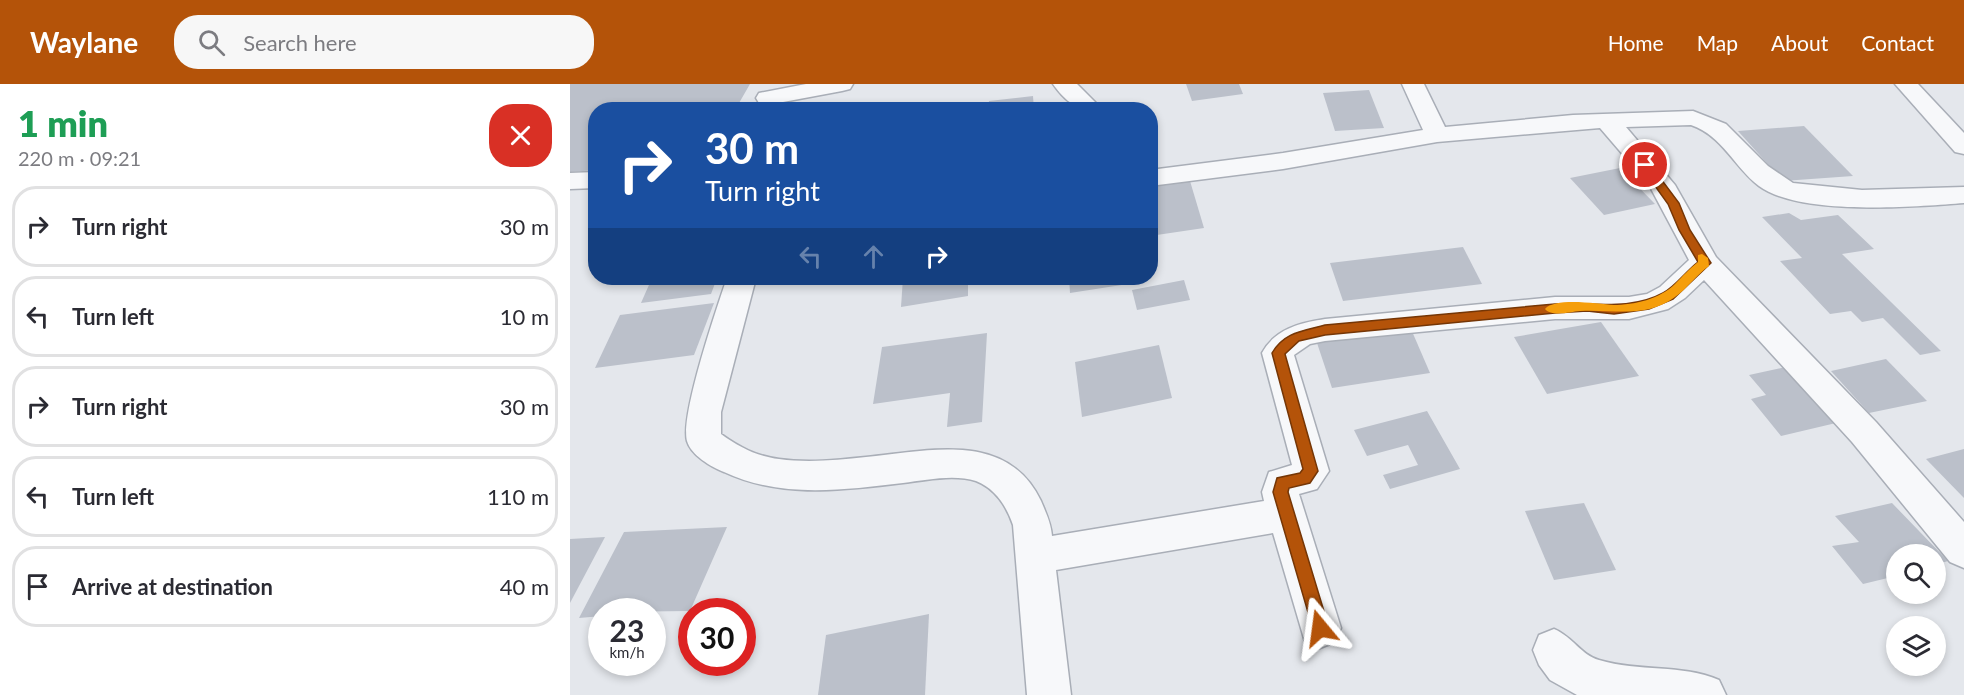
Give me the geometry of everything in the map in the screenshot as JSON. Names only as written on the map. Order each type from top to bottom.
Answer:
[{"type":"street","points":[[767,97],[842,84]]},
{"type":"street","points":[[1064,84],[1084,102]]},
{"type":"street","points":[[1413,84],[1437,135]]},
{"type":"street","points":[[1906,84],[1964,147]]},
{"type":"street","points":[[1158,177],[1283,161],[1437,135],[1606,120],[1693,118],[1710,122],[1725,131],[1767,180],[1781,190],[1805,195],[1893,198],[1964,195]]},
{"type":"street","points":[[1606,120],[1658,180],[1674,203],[1685,230],[1705,263],[1864,432],[1964,550]]},
{"type":"street","points":[[570,181],[588,180]]},
{"type":"street","points":[[1320,628],[1280,486],[1286,481],[1304,478],[1311,471],[1278,353],[1286,343],[1304,334],[1325,330],[1555,308],[1587,306],[1614,309],[1644,306],[1669,296],[1688,275],[1705,263]]},
{"type":"street","points":[[739,285],[704,412],[702,432],[704,440],[710,447],[739,464],[794,476],[951,463],[995,473],[1014,488],[1026,508],[1037,556],[1049,695]]},
{"type":"street","points":[[1037,556],[1287,514]]},
{"type":"street","points":[[1554,650],[1559,664],[1570,675],[1582,682],[1606,690],[1704,695]]},
{"type":"building","points":[[570,84],[750,84],[740,102],[588,102],[588,171],[570,172]]},
{"type":"building","points":[[1186,84],[1239,84],[1243,94],[1192,101]]},
{"type":"building","points":[[1369,90],[1384,128],[1335,131],[1323,93]]},
{"type":"building","points":[[1033,96],[1033,102],[989,102]]},
{"type":"building","points":[[1804,126],[1853,176],[1783,181],[1738,131]]},
{"type":"building","points":[[1620,168],[1655,204],[1604,215],[1570,178]]},
{"type":"building","points":[[1190,181],[1204,228],[1158,235],[1158,186]]},
{"type":"building","points":[[1789,213],[1801,220],[1838,215],[1874,249],[1842,254],[1941,351],[1920,355],[1883,318],[1862,322],[1851,311],[1830,314],[1780,261],[1802,258],[1762,217]]},
{"type":"building","points":[[1463,247],[1482,284],[1343,301],[1330,263]]},
{"type":"building","points":[[1184,280],[1190,300],[1137,310],[1132,290]]},
{"type":"building","points":[[649,285],[714,285],[711,294],[641,303]]},
{"type":"building","points":[[903,285],[968,285],[968,296],[901,307]]},
{"type":"building","points":[[1069,285],[1122,285],[1070,293]]},
{"type":"building","points":[[714,303],[694,355],[595,368],[620,315]]},
{"type":"building","points":[[1601,322],[1639,376],[1547,394],[1514,337]]},
{"type":"building","points":[[1411,329],[1430,373],[1332,388],[1317,343]]},
{"type":"building","points":[[987,333],[982,422],[947,427],[950,393],[873,404],[882,347]]},
{"type":"building","points":[[1159,345],[1172,398],[1082,417],[1075,362]]},
{"type":"building","points":[[1886,359],[1927,401],[1869,413],[1831,371]]},
{"type":"building","points":[[1786,367],[1836,423],[1781,436],[1751,399],[1766,395],[1749,375]]},
{"type":"building","points":[[1427,411],[1460,469],[1390,489],[1383,475],[1418,465],[1408,445],[1367,456],[1354,430]]},
{"type":"building","points":[[1964,449],[1964,498],[1926,459]]},
{"type":"building","points":[[1584,503],[1616,570],[1554,580],[1525,511]]},
{"type":"building","points":[[1892,503],[1932,544],[1886,544],[1886,578],[1863,584],[1832,546],[1859,542],[1835,516]]},
{"type":"building","points":[[727,527],[696,598],[678,598],[678,611],[666,611],[666,598],[589,598],[624,532]]},
{"type":"building","points":[[605,537],[570,603],[570,539]]},
{"type":"building","points":[[588,601],[588,617],[579,618]]},
{"type":"building","points":[[929,614],[925,695],[818,695],[826,635]]},
{"type":"slow traffic","points":[[1551,309],[1587,306],[1614,309],[1644,306],[1669,296],[1680,287],[1688,275],[1705,263],[1702,258]]},
{"type":"route","points":[[1320,628],[1280,492],[1282,483],[1304,478],[1311,471],[1278,353],[1295,337],[1325,330],[1482,317],[1555,308],[1587,306],[1614,309],[1644,306],[1669,296],[1680,287],[1688,275],[1705,263],[1685,230],[1674,203],[1645,165]]}]
